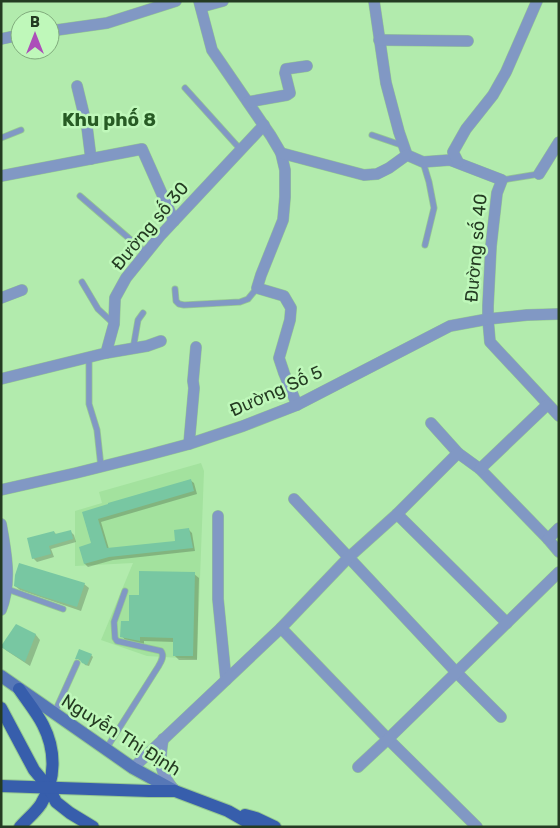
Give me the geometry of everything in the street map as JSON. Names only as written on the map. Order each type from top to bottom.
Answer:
[{"type":"main road","name":"Nguyễn Thị Định","points":[[1,676],[133,768],[175,791],[228,811],[256,818],[275,827]]},
{"type":"main road","points":[[19,689],[43,725],[49,739],[53,758],[49,788],[41,804],[19,826]]},
{"type":"main road","points":[[1,708],[34,770],[49,788],[56,802],[93,827]]},
{"type":"main road","points":[[1,786],[175,791]]},
{"type":"main road","name":"Nguyễn Thị Định","points":[[228,811],[256,827]]},
{"type":"street","points":[[60,30],[107,23],[176,1]]},
{"type":"street","points":[[223,1],[200,4],[212,50],[271,136],[280,153],[285,170],[286,196],[283,220],[257,288],[284,296],[290,308],[290,320],[279,358],[297,405]]},
{"type":"street","points":[[374,1],[386,83],[405,151],[422,162],[450,160],[502,180]]},
{"type":"street","points":[[458,162],[453,152],[466,128],[493,95],[506,72],[537,1]]},
{"type":"street","points":[[379,40],[468,41]]},
{"type":"street","points":[[248,102],[287,95],[290,93],[285,73],[286,69],[308,66]]},
{"type":"street","points":[[77,86],[88,127],[91,159]]},
{"type":"street","name":"Đường số 30","points":[[106,353],[114,324],[115,298],[126,278],[174,221],[264,125]]},
{"type":"street","points":[[539,174],[559,142]]},
{"type":"street","points":[[1,176],[142,149],[174,221]]},
{"type":"street","points":[[280,153],[364,175],[377,174],[389,168],[405,151]]},
{"type":"street","name":"Đường số 40","points":[[502,180],[497,192],[491,246],[488,319],[490,342],[559,416]]},
{"type":"street","points":[[1,298],[22,290]]},
{"type":"street","name":"Đường Số 5","points":[[1,490],[189,444],[243,426],[297,405],[450,326],[488,319],[559,314]]},
{"type":"street","points":[[1,379],[106,353],[147,346],[161,341]]},
{"type":"street","points":[[189,444],[196,347]]},
{"type":"street","points":[[480,469],[547,405]]},
{"type":"street","points":[[432,423],[458,453],[480,469],[559,552]]},
{"type":"street","points":[[133,768],[281,628],[348,558],[397,514],[458,453]]},
{"type":"street","points":[[294,499],[456,672],[501,717]]},
{"type":"street","points":[[397,514],[506,623]]},
{"type":"street","points":[[218,516],[218,599],[226,680]]},
{"type":"street","points":[[1,524],[5,549],[7,589],[1,610]]},
{"type":"street","points":[[548,539],[559,528]]},
{"type":"street","points":[[358,767],[559,572]]},
{"type":"street","points":[[281,628],[388,739],[477,827]]},
{"type":"street","points":[[163,740],[160,757],[162,772],[166,781],[175,791]]},
{"type":"lane","points":[[185,88],[242,150]]},
{"type":"lane","points":[[1,138],[22,130]]},
{"type":"lane","points":[[372,135],[405,151]]},
{"type":"lane","points":[[422,162],[429,182],[434,208],[425,245]]},
{"type":"lane","points":[[502,180],[539,174]]},
{"type":"lane","points":[[80,196],[146,253]]},
{"type":"lane","points":[[82,282],[98,309],[114,324]]},
{"type":"lane","points":[[174,289],[176,301],[179,304],[184,304],[240,302],[248,299],[257,288]]},
{"type":"lane","points":[[133,349],[138,320],[143,313]]},
{"type":"lane","points":[[89,358],[89,404],[97,430],[100,467]]},
{"type":"lane","points":[[7,589],[63,609]]},
{"type":"lane","points":[[106,748],[163,657],[162,651],[117,641],[115,638],[114,622],[125,591]]},
{"type":"lane","points":[[54,714],[77,663]]},
{"type":"shaded area","points":[[201,463],[204,471],[197,659],[147,656],[101,640],[133,563],[75,566],[75,511],[102,503],[99,492]]},
{"type":"building","points":[[191,479],[194,491],[98,519],[107,548],[175,541],[174,530],[189,528],[193,548],[109,557],[84,564],[79,547],[91,543],[82,512]]},
{"type":"building","points":[[71,530],[73,539],[49,546],[51,554],[32,559],[27,538],[54,531],[55,534]]},
{"type":"building","points":[[19,563],[85,583],[77,607],[14,586]]},
{"type":"building","points":[[139,571],[195,572],[193,656],[173,656],[173,638],[140,637],[140,641],[120,637],[121,621],[129,621],[129,595],[139,595]]},
{"type":"building","points":[[16,624],[36,634],[25,662],[1,647]]},
{"type":"building","points":[[79,649],[92,654],[87,665],[79,659],[75,659]]},
{"type":"district","name":"Khu phố 8","points":[[109,119]]}]
